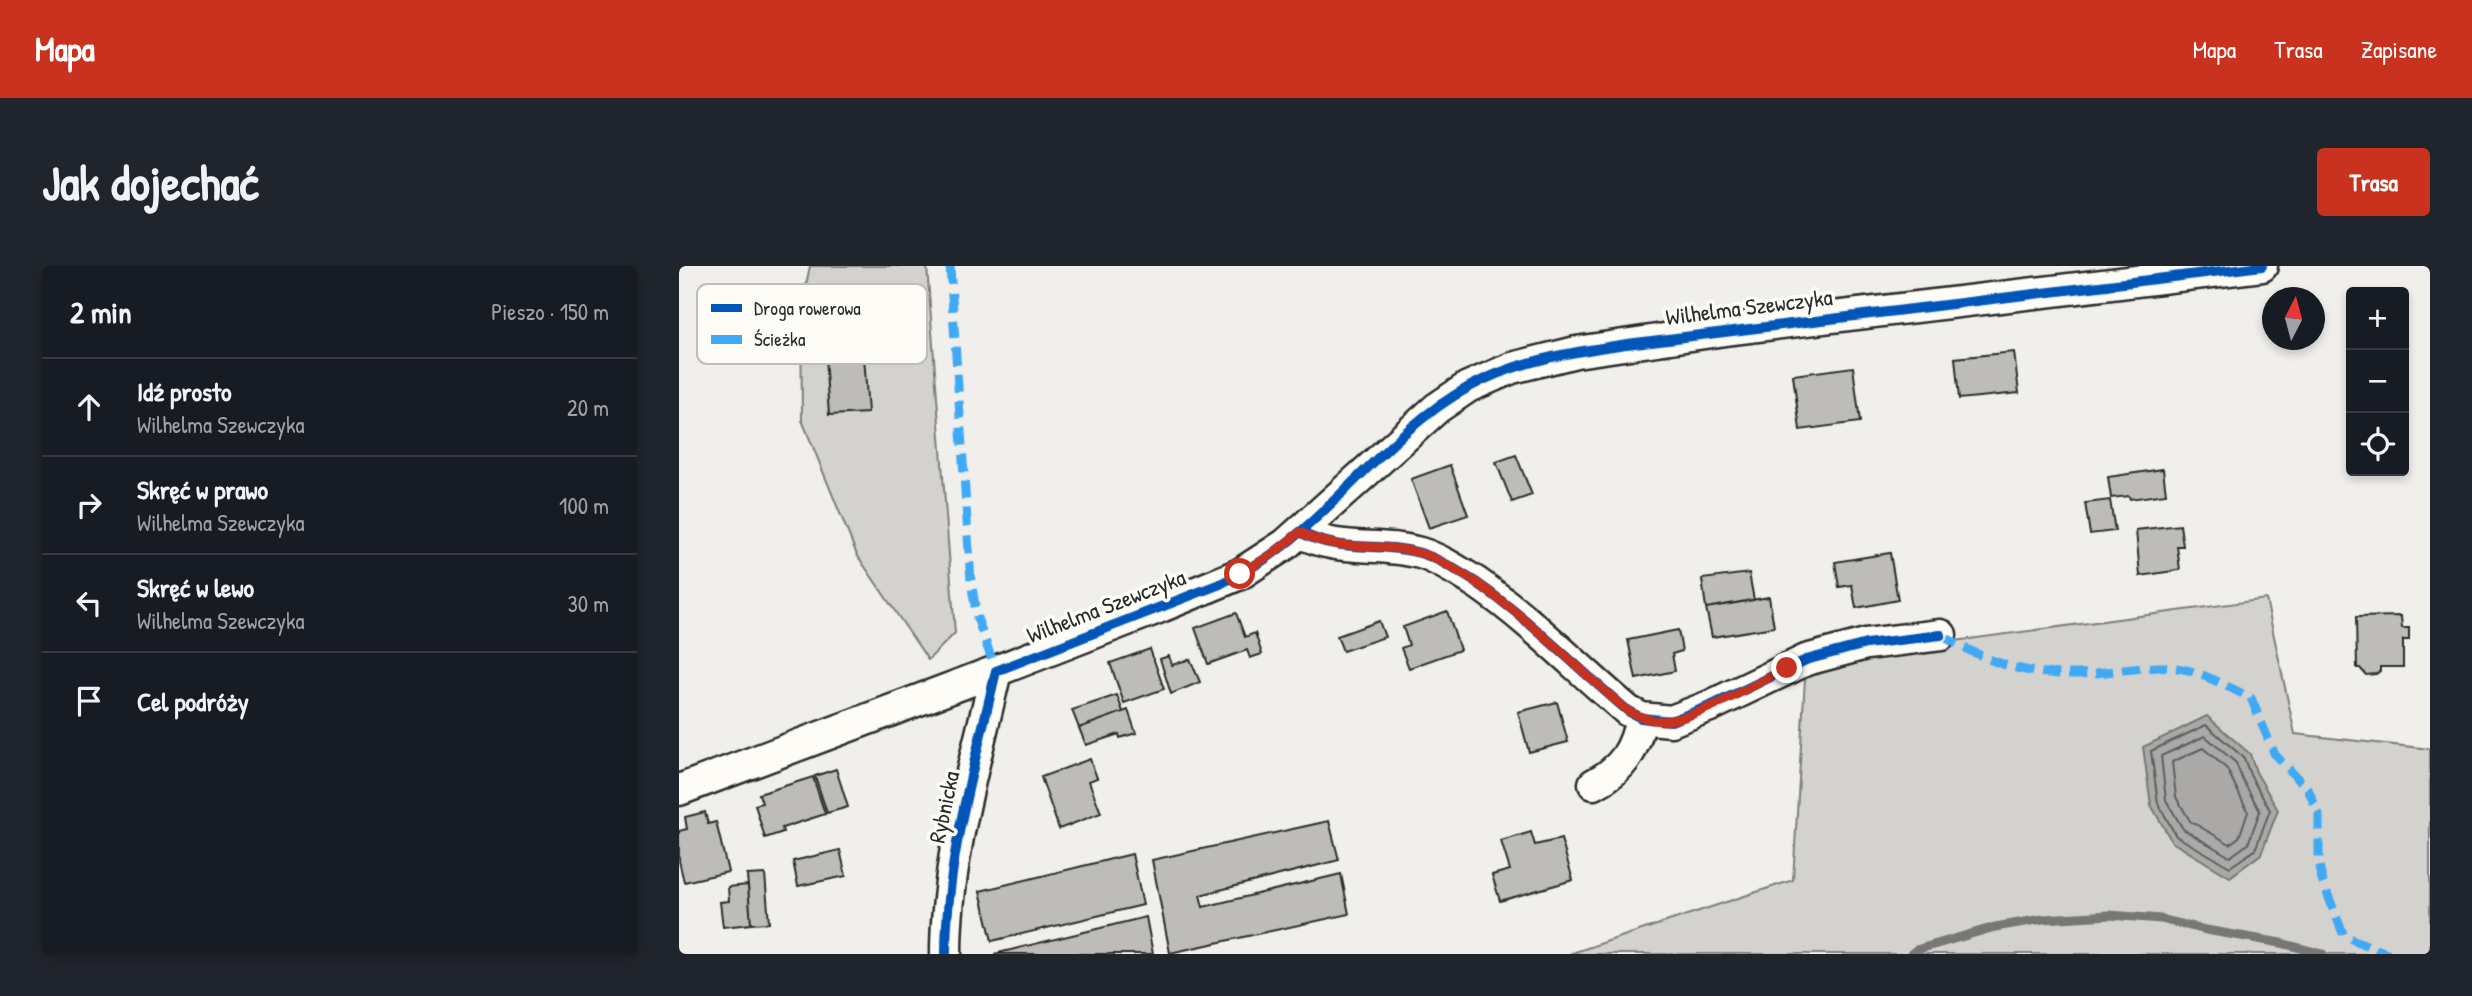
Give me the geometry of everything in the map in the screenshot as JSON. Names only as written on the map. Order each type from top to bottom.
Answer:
[{"type":"street","name":"Wilhelma Szewczyka","points":[[679,790],[996,671],[1220,583],[1271,555],[1300,532],[1437,408],[1488,377],[1532,361],[1732,329],[2262,266]]},
{"type":"street","points":[[1300,532],[1328,544],[1395,548],[1439,560],[1507,604],[1615,700],[1641,718],[1656,721],[1684,717],[1787,668],[1831,653],[1866,644],[1941,635]]},
{"type":"street","name":"Rybnicka","points":[[946,954],[946,923],[953,866],[996,671]]},
{"type":"street","points":[[1594,784],[1621,766],[1632,751],[1641,718]]},
{"type":"shaded area","points":[[810,266],[927,266],[955,633],[928,660],[857,555],[802,420],[801,364],[927,364],[927,284],[806,284]]},
{"type":"shaded area","points":[[2266,599],[2295,734],[2430,749],[2430,954],[1569,954],[1793,880],[1806,661]]},
{"type":"water","points":[[2207,716],[2250,754],[2256,772],[2278,810],[2261,854],[2230,877],[2172,842],[2151,805],[2143,747]]},
{"type":"building","points":[[2014,352],[2019,393],[1959,399],[1955,358]]},
{"type":"building","points":[[825,364],[865,364],[868,413],[829,415]]},
{"type":"building","points":[[1853,367],[1860,422],[1800,430],[1793,375]]},
{"type":"building","points":[[1516,455],[1532,495],[1512,502],[1496,462]]},
{"type":"building","points":[[1450,465],[1468,515],[1429,528],[1411,479]]},
{"type":"building","points":[[2163,469],[2166,494],[2130,499],[2129,496],[2111,498],[2108,477]]},
{"type":"building","points":[[2110,500],[2115,531],[2090,534],[2085,503]]},
{"type":"building","points":[[2180,525],[2183,546],[2177,546],[2180,570],[2140,576],[2136,530]]},
{"type":"building","points":[[1890,553],[1898,600],[1856,608],[1852,585],[1839,587],[1835,562]]},
{"type":"building","points":[[1749,573],[1754,600],[1706,608],[1702,579]]},
{"type":"building","points":[[1769,597],[1774,627],[1712,637],[1706,608]]},
{"type":"building","points":[[1447,611],[1460,650],[1409,668],[1401,648],[1409,645],[1403,627]]},
{"type":"building","points":[[1236,613],[1245,637],[1255,633],[1262,654],[1250,658],[1247,650],[1208,664],[1195,628]]},
{"type":"building","points":[[2401,616],[2402,628],[2409,628],[2409,640],[2403,640],[2403,667],[2380,667],[2376,674],[2366,675],[2357,668],[2356,617]]},
{"type":"building","points":[[1379,621],[1385,637],[1343,651],[1337,636]]},
{"type":"building","points":[[1678,630],[1682,651],[1672,654],[1675,671],[1636,679],[1628,640]]},
{"type":"building","points":[[1150,649],[1164,689],[1124,703],[1110,663]]},
{"type":"building","points":[[1169,656],[1172,665],[1190,659],[1200,682],[1171,694],[1160,659]]},
{"type":"building","points":[[1117,695],[1123,712],[1079,728],[1072,710]]},
{"type":"building","points":[[1557,702],[1568,742],[1529,752],[1518,712]]},
{"type":"building","points":[[1128,710],[1136,733],[1120,738],[1119,734],[1086,745],[1079,728]]},
{"type":"building","points":[[1090,759],[1097,778],[1089,781],[1101,813],[1059,829],[1041,777]]},
{"type":"building","points":[[836,769],[848,807],[827,813],[815,776]]},
{"type":"building","points":[[813,777],[825,814],[782,828],[783,832],[765,838],[755,805],[762,803],[759,794]]},
{"type":"building","points":[[705,812],[708,824],[716,822],[728,872],[684,882],[679,861],[679,831],[687,829],[685,817]]},
{"type":"building","points":[[1329,821],[1339,860],[1200,895],[1203,907],[1341,874],[1349,914],[1170,953],[1152,860]]},
{"type":"building","points":[[1531,832],[1535,845],[1561,839],[1573,880],[1500,901],[1492,875],[1510,870],[1501,841]]},
{"type":"building","points":[[840,850],[846,876],[798,886],[793,861]]},
{"type":"building","points":[[1132,854],[1143,905],[992,941],[980,891]]},
{"type":"building","points":[[765,874],[769,923],[751,924],[747,875]]},
{"type":"building","points":[[748,885],[751,924],[723,927],[720,902],[729,901],[728,887]]},
{"type":"building","points":[[1146,917],[1153,954],[994,954]]},
{"type":"waterway","points":[[1911,954],[1916,950],[1995,927],[2043,919],[2110,915],[2161,919],[2323,954]]},
{"type":"marked path","points":[[950,266],[971,581],[977,618],[996,671]]},
{"type":"marked path","points":[[1941,635],[1982,656],[2020,669],[2082,674],[2156,667],[2177,668],[2203,675],[2251,698],[2275,755],[2308,789],[2319,815],[2319,864],[2322,880],[2344,936],[2389,954]]},
{"type":"cycle path","points":[[946,954],[947,918],[956,847],[996,671],[1220,584],[1259,563],[1321,514],[1415,424],[1469,387],[1526,364],[1607,347],[2262,266]]},
{"type":"cycle path","points":[[1300,532],[1330,543],[1420,553],[1449,566],[1517,613],[1628,711],[1641,718],[1671,721],[1710,706],[1806,660],[1866,644],[1941,635]]},
{"type":"route","points":[[1240,574],[1271,555],[1300,532],[1328,544],[1395,548],[1420,553],[1439,560],[1507,604],[1628,711],[1641,718],[1656,721],[1684,717],[1787,668]]}]
